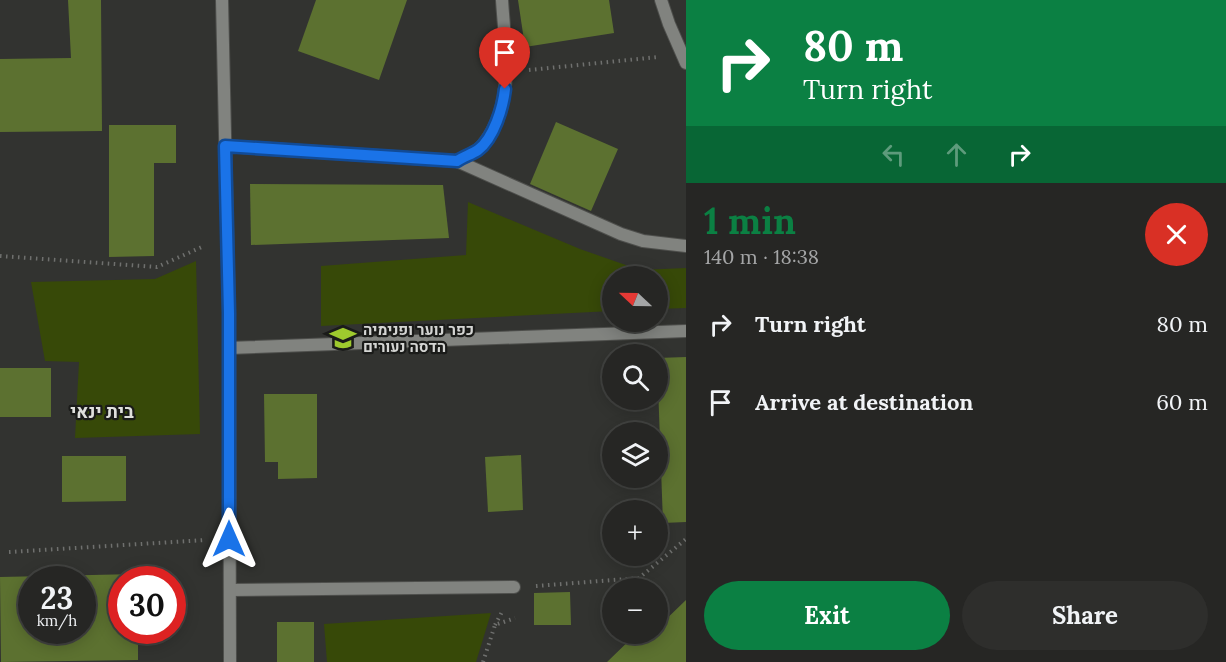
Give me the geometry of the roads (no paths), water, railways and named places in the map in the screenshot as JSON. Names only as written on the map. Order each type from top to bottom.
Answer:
[{"type":"street","points":[[222,0],[229,348],[230,662]]},
{"type":"street","points":[[457,161],[480,149],[495,126],[503,106],[507,72],[502,0]]},
{"type":"street","points":[[661,0],[684,58]]},
{"type":"street","points":[[225,146],[457,161],[621,234],[643,241],[686,246]]},
{"type":"street","points":[[229,348],[686,331]]},
{"type":"street","points":[[230,590],[514,587]]},
{"type":"place","name":"כפר נוער ופנימיה הדסה נעורים","points":[[343,338]]},
{"type":"district","name":"בית ינאי","points":[[102,411]]}]
